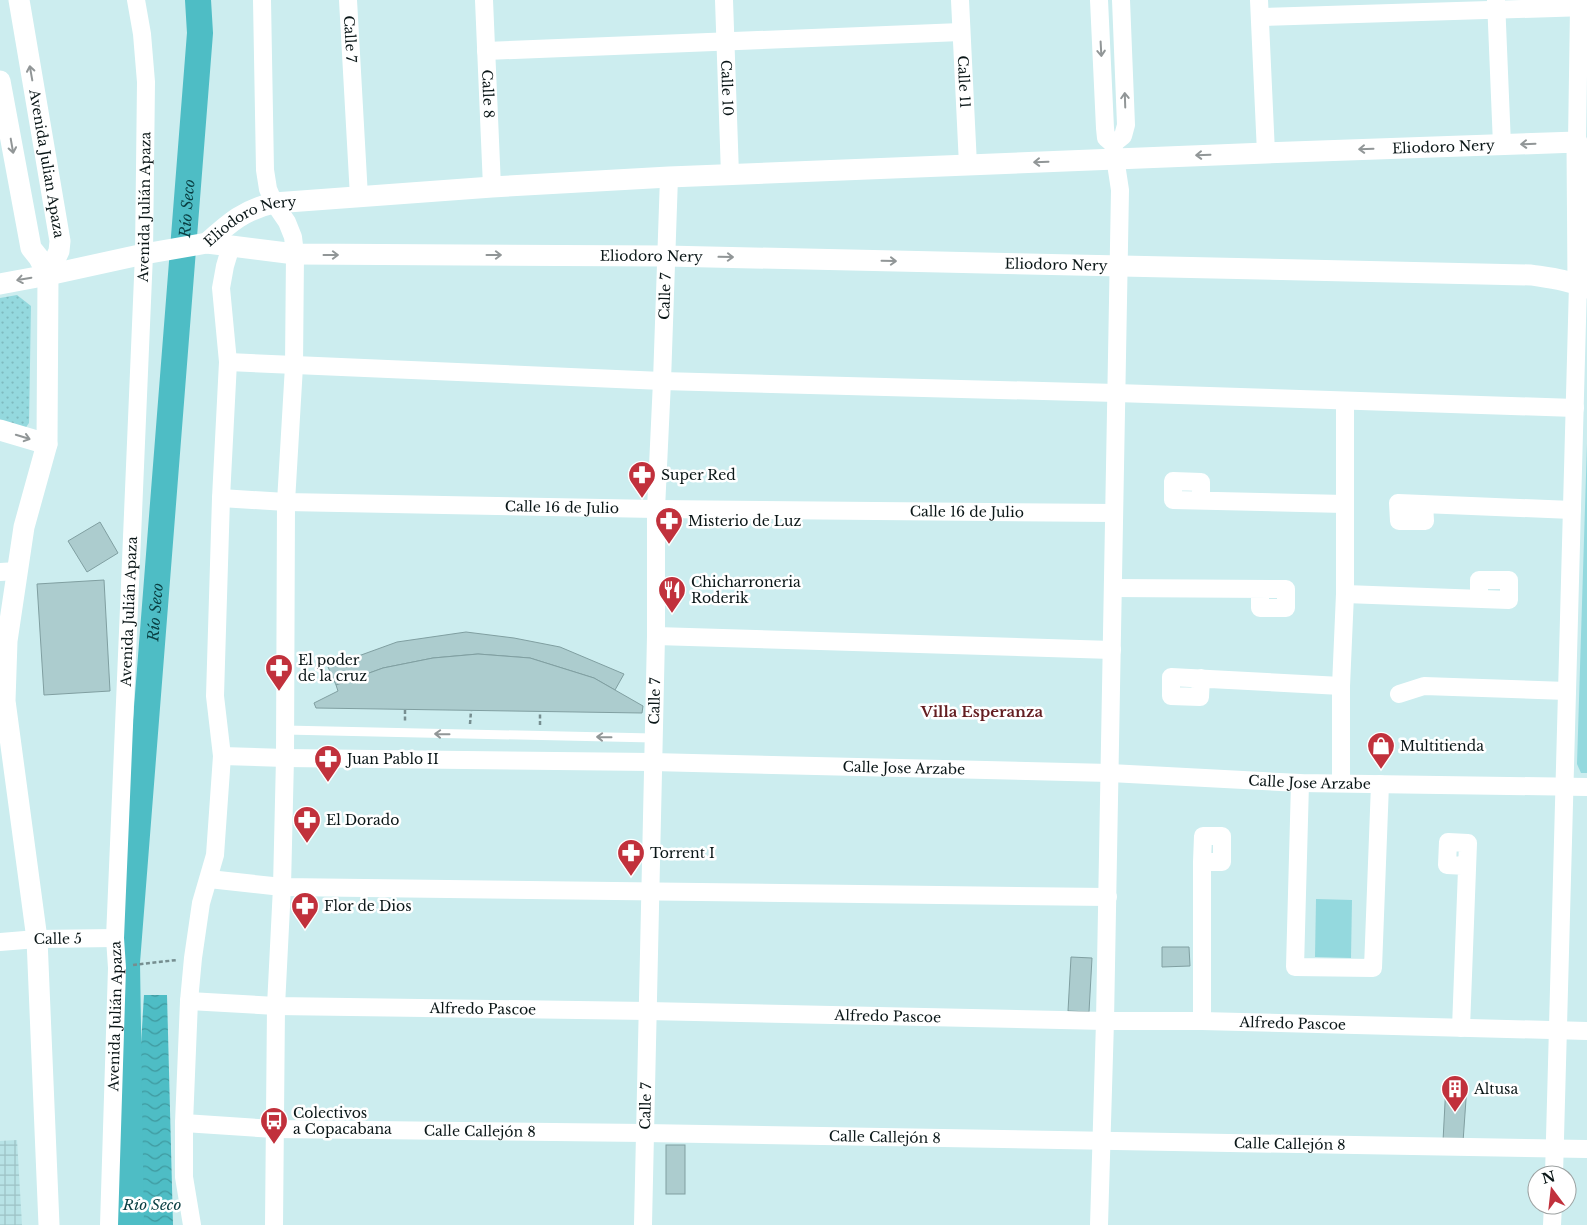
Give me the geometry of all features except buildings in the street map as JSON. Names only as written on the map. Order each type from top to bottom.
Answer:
[{"type":"street","name":"Avenida Julian Apaza","points":[[18,0],[60,241],[48,275]]},
{"type":"street","name":"Avenida Julián Apaza","points":[[109,1225],[117,968],[115,938],[151,253],[146,82],[142,34],[136,0]]},
{"type":"street","points":[[262,0],[265,170],[268,189],[274,203],[287,222],[293,237],[295,254],[294,366],[286,502],[285,758],[282,887],[276,1006],[274,1225]]},
{"type":"street","name":"Calle 7","points":[[348,0],[359,196]]},
{"type":"street","name":"Calle 8","points":[[484,0],[492,186]]},
{"type":"street","name":"Calle 10","points":[[724,0],[730,175]]},
{"type":"street","name":"Calle 11","points":[[960,0],[968,165]]},
{"type":"street","points":[[1099,0],[1104,128],[1106,138],[1115,152],[1120,190],[1108,897],[1099,1225]]},
{"type":"street","points":[[1115,152],[1126,125],[1121,0]]},
{"type":"street","points":[[1496,5],[1502,145]]},
{"type":"street","points":[[1266,153],[1260,9],[1496,5],[1583,7],[1577,142],[1583,286],[1575,408],[1554,1165]]},
{"type":"street","points":[[486,51],[961,32]]},
{"type":"street","name":"Avenida Julian Apaza","points":[[0,80],[31,248],[48,275]]},
{"type":"street","name":"Eliodoro Nery","points":[[205,243],[240,216],[259,206],[274,203],[492,186],[968,165],[1115,152],[1266,153],[1577,142]]},
{"type":"street","name":"Calle 7","points":[[643,1225],[656,636],[656,509],[668,177]]},
{"type":"street","points":[[0,284],[205,243]]},
{"type":"street","name":"Eliodoro Nery","points":[[205,243],[295,254],[666,256],[1530,275],[1556,278],[1583,286]]},
{"type":"street","points":[[192,1225],[184,1178],[184,1123],[189,1001],[193,958],[201,903],[215,855],[222,756],[215,696],[221,498],[228,362],[221,288],[231,246]]},
{"type":"street","points":[[48,275],[47,444],[9,572],[2,701],[37,939],[49,1225]]},
{"type":"street","points":[[228,362],[662,381],[1575,408]]},
{"type":"street","points":[[1341,783],[1345,594],[1345,401]]},
{"type":"street","points":[[0,430],[47,444]]},
{"type":"street","name":"Calle 16 de Julio","points":[[221,498],[286,502],[656,509],[1114,513]]},
{"type":"street","points":[[1200,500],[1345,504]]},
{"type":"street","points":[[1424,504],[1572,510]]},
{"type":"street","points":[[1112,588],[1260,589]]},
{"type":"street","points":[[1345,594],[1479,599]]},
{"type":"street","points":[[656,636],[1112,650]]},
{"type":"street","points":[[1201,678],[1342,686]]},
{"type":"street","points":[[1398,694],[1424,686],[1567,691]]},
{"type":"street","name":"Calle Jose Arzabe","points":[[222,756],[652,762],[1110,773],[1300,783],[1587,786]]},
{"type":"street","points":[[1300,783],[1295,967],[1374,968],[1380,784]]},
{"type":"street","points":[[1202,862],[1202,1021]]},
{"type":"street","points":[[1461,1028],[1467,866]]},
{"type":"street","points":[[209,879],[282,887],[1108,897]]},
{"type":"street","name":"Calle 5","points":[[0,942],[37,939],[115,938]]},
{"type":"street","name":"Alfredo Pascoe","points":[[189,1001],[276,1006],[648,1011],[1105,1021],[1202,1021],[1587,1031]]},
{"type":"street","name":"Calle Callejón 8","points":[[184,1123],[274,1129],[1587,1148]]},
{"type":"lane","points":[[285,730],[653,738]]},
{"type":"path","points":[[126,966],[193,958]]},
{"type":"shaded area","points":[[17,295],[31,306],[29,423],[24,430],[0,420],[0,298]]},
{"type":"shaded area","points":[[1587,443],[1587,773],[1581,773],[1577,764]]},
{"type":"shaded area","points":[[1316,899],[1352,900],[1351,958],[1315,957]]},
{"type":"shaded area","points":[[17,1140],[22,1225],[0,1225],[0,1141]]},
{"type":"water","name":"Río Seco","points":[[144,995],[167,995],[173,1225],[130,1225]]},
{"type":"waterway","name":"Río Seco","points":[[131,1225],[127,962],[200,33],[198,0]]},
{"type":"place","name":"Super Red","points":[[642,499]]},
{"type":"place","name":"Misterio de Luz","points":[[669,545]]},
{"type":"place","name":"Chicharroneria Roderik","points":[[672,614]]},
{"type":"place","name":"El poder de la cruz","points":[[279,692]]},
{"type":"place","name":"Multitienda","points":[[1381,770]]},
{"type":"place","name":"Juan Pablo II","points":[[328,783]]},
{"type":"place","name":"El Dorado","points":[[307,844]]},
{"type":"place","name":"Torrent I","points":[[631,877]]},
{"type":"place","name":"Flor de Dios","points":[[305,930]]},
{"type":"place","name":"Altusa","points":[[1455,1113]]},
{"type":"place","name":"Colectivos a Copacabana","points":[[274,1145]]},
{"type":"district","name":"Villa Esperanza","points":[[982,711]]}]
